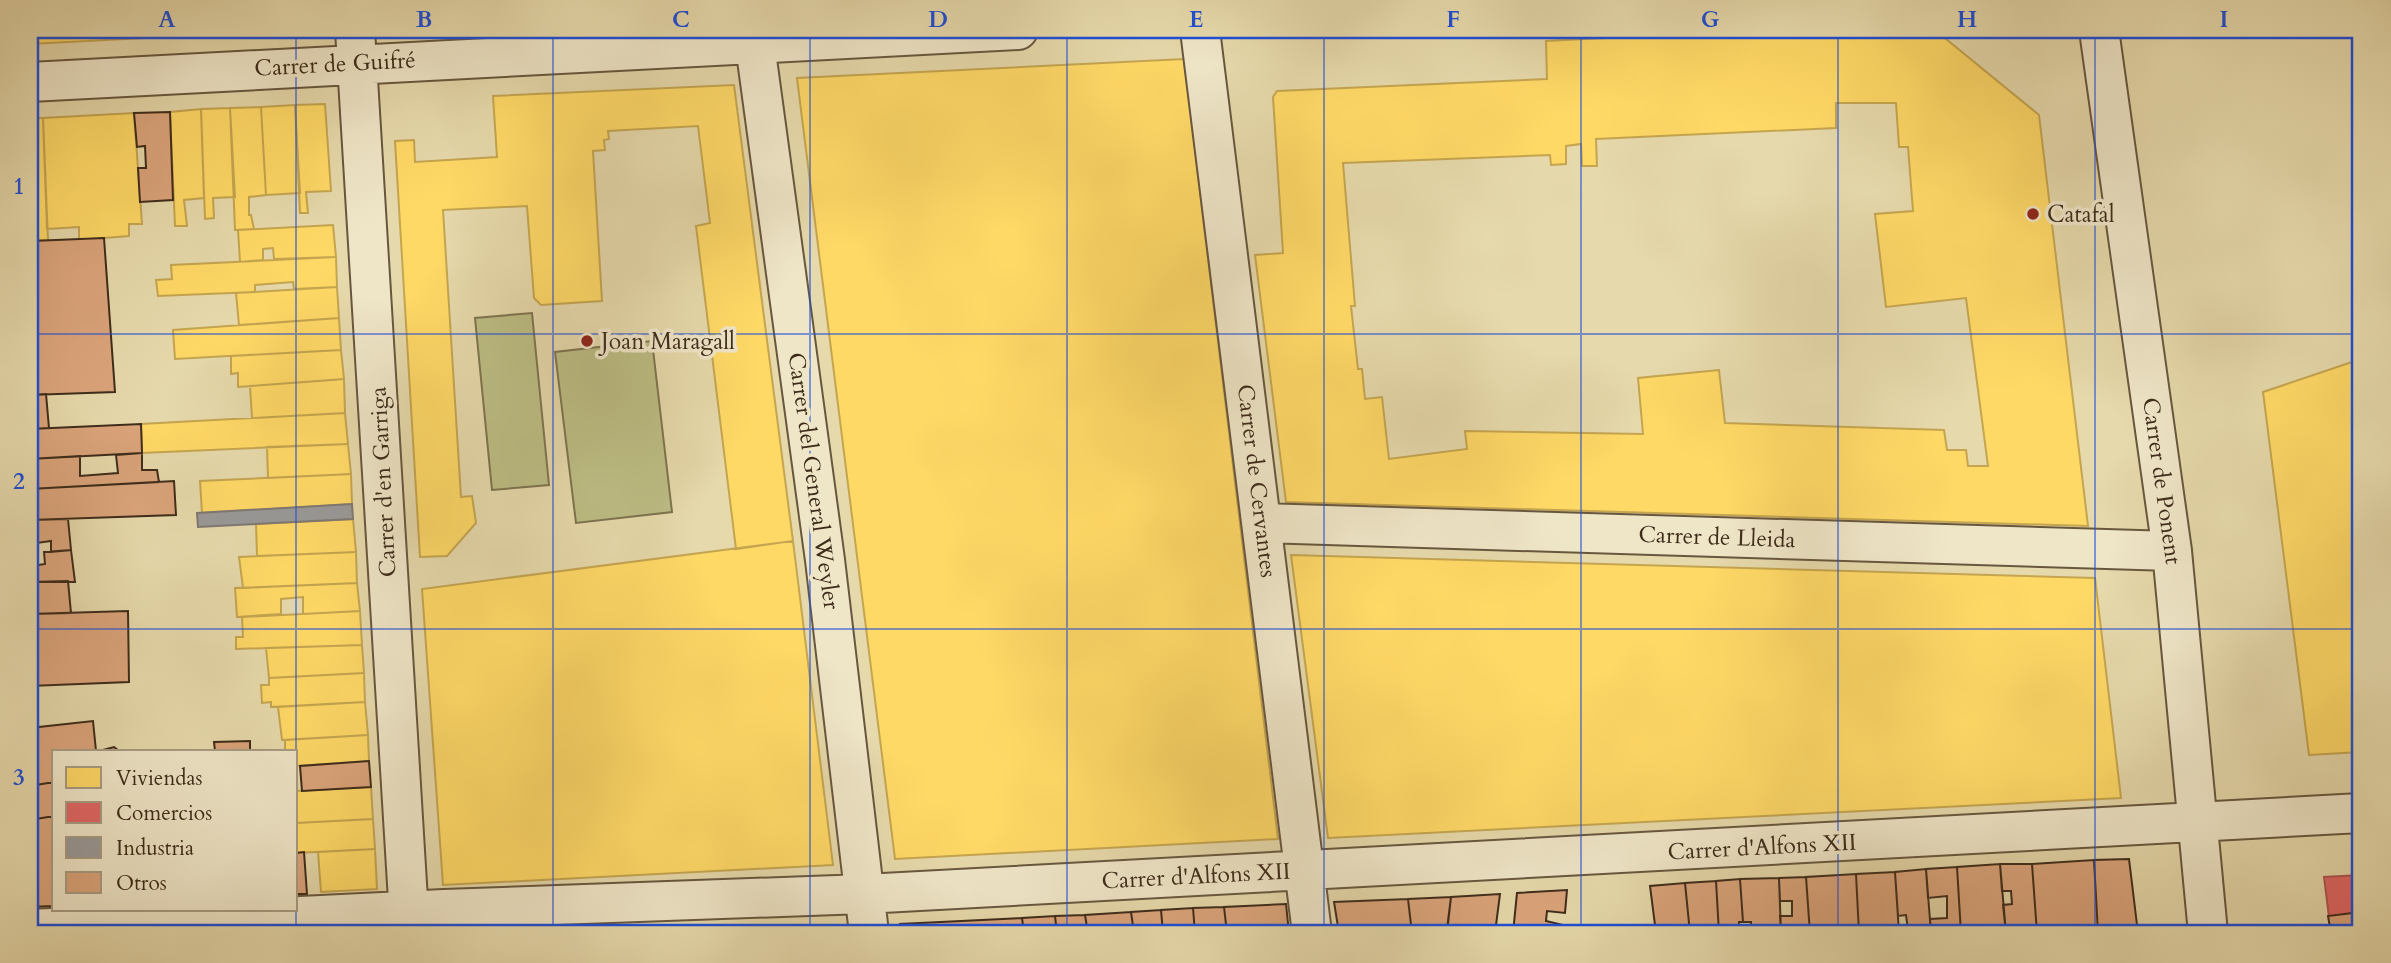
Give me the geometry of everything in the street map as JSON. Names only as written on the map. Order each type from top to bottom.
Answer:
[{"type":"street","name":"Carrer de Guifré","points":[[30,82],[356,46],[1018,30]]},
{"type":"street","name":"Carrer de Cervantes","points":[[1200,30],[1312,933]]},
{"type":"street","name":"Carrer de Ponent","points":[[2099,30],[2172,551],[2208,933]]},
{"type":"street","name":"Carrer del General Weyler","points":[[753,36],[825,560],[869,933]]},
{"type":"street","name":"Carrer d'en Garriga","points":[[356,46],[409,922]]},
{"type":"street","name":"Carrer de Lleida","points":[[1262,523],[2172,551]]},
{"type":"street","name":"Carrer d'Alfons XII","points":[[30,929],[409,922],[864,894],[2198,824],[2361,813]]},
{"type":"shaded area","points":[[532,313],[549,485],[492,490],[475,318]]},
{"type":"shaded area","points":[[652,341],[672,512],[576,523],[555,352]]},
{"type":"water","points":[[2352,30],[2361,30],[2361,72],[2357,72]]},
{"type":"building: Viviendas","points":[[30,30],[298,30],[30,44]]},
{"type":"building: Viviendas","points":[[1765,30],[1935,30],[2039,115],[2088,526],[1286,502],[1255,255],[1283,253],[1273,97],[1277,91],[1547,79],[1546,41]],"holes":[[[1836,103],[1896,103],[1899,147],[1908,147],[1913,211],[1875,214],[1886,307],[1966,298],[1988,466],[1968,466],[1966,450],[1947,450],[1944,430],[1725,423],[1719,370],[1638,378],[1643,434],[1465,431],[1467,449],[1389,459],[1382,397],[1365,399],[1362,369],[1358,369],[1351,306],[1355,306],[1343,163],[1550,155],[1551,165],[1566,164],[1566,146],[1581,144],[1582,166],[1597,166],[1596,139],[1836,128]]]},
{"type":"building: Viviendas","points":[[1184,59],[1278,839],[895,859],[797,78]]},
{"type":"building: Viviendas","points":[[734,85],[793,541],[736,549],[696,226],[710,223],[698,126],[608,131],[609,139],[604,140],[605,150],[593,151],[602,301],[541,305],[534,298],[527,206],[443,210],[461,497],[472,496],[476,523],[447,556],[420,557],[395,141],[414,140],[415,162],[497,157],[493,96]]},
{"type":"building: Viviendas","points":[[325,104],[331,191],[306,192],[308,213],[300,213],[295,105]]},
{"type":"building: Viviendas","points":[[295,105],[300,193],[266,195],[261,107]]},
{"type":"building: Viviendas","points":[[261,107],[266,195],[249,197],[249,215],[254,229],[235,230],[230,108]]},
{"type":"building: Viviendas","points":[[230,108],[235,197],[213,198],[214,218],[205,219],[201,109]]},
{"type":"building: Viviendas","points":[[201,109],[204,198],[184,200],[187,226],[175,226],[170,112]]},
{"type":"building: Viviendas","points":[[134,113],[142,224],[129,224],[129,236],[79,240],[79,227],[47,229],[43,118]]},
{"type":"building: Viviendas","points":[[30,118],[43,118],[48,240],[30,241]]},
{"type":"building: Viviendas","points":[[333,225],[336,257],[274,259],[273,248],[263,249],[263,260],[240,262],[238,230]]},
{"type":"building: Viviendas","points":[[336,257],[337,287],[294,289],[293,282],[255,285],[255,292],[158,296],[156,280],[172,279],[171,265]]},
{"type":"building: Viviendas","points":[[337,287],[339,318],[239,325],[236,293]]},
{"type":"building: Viviendas","points":[[339,318],[341,350],[175,359],[173,330]]},
{"type":"building: Viviendas","points":[[341,350],[344,379],[238,387],[238,373],[231,374],[231,356]]},
{"type":"building: Viviendas","points":[[2361,359],[2361,752],[2309,755],[2263,392]]},
{"type":"building: Viviendas","points":[[344,379],[345,413],[252,418],[250,386]]},
{"type":"building: Viviendas","points":[[345,413],[348,444],[142,453],[141,424]]},
{"type":"building: Viviendas","points":[[348,444],[351,474],[268,478],[267,447]]},
{"type":"building: Viviendas","points":[[351,474],[352,504],[202,513],[200,481]]},
{"type":"building: Viviendas","points":[[353,519],[356,552],[257,556],[256,524]]},
{"type":"building: Viviendas","points":[[793,541],[833,865],[443,885],[422,589]]},
{"type":"building: Viviendas","points":[[356,552],[357,583],[243,588],[239,557]]},
{"type":"building: Viviendas","points":[[1291,555],[2095,578],[2121,798],[1328,838]]},
{"type":"building: Viviendas","points":[[357,583],[360,611],[303,614],[303,597],[281,599],[281,614],[237,617],[235,588]]},
{"type":"building: Viviendas","points":[[360,611],[362,645],[236,649],[236,637],[243,637],[242,617]]},
{"type":"building: Viviendas","points":[[362,645],[364,673],[269,678],[266,648]]},
{"type":"building: Viviendas","points":[[364,673],[365,702],[271,707],[271,702],[262,703],[261,685],[269,685],[269,678]]},
{"type":"building: Viviendas","points":[[365,702],[368,735],[282,740],[278,707]]},
{"type":"building: Viviendas","points":[[368,735],[369,761],[298,766],[298,750],[285,750],[285,740]]},
{"type":"building: Viviendas","points":[[371,787],[373,819],[298,823],[298,791]]},
{"type":"building: Viviendas","points":[[373,819],[375,849],[298,853],[298,823]]},
{"type":"building: Viviendas","points":[[375,849],[377,889],[321,892],[318,852]]},
{"type":"building: Viviendas","points":[[837,928],[837,933],[707,933]]},
{"type":"building: Comercios","points":[[2361,875],[2361,933],[2331,933],[2324,877]]},
{"type":"building: Industria","points":[[352,504],[353,519],[198,527],[197,513]]},
{"type":"building: Otros","points":[[170,112],[173,200],[140,202],[138,168],[146,168],[145,146],[137,147],[134,113]]},
{"type":"building: Otros","points":[[104,238],[115,392],[30,395],[32,241]]},
{"type":"building: Otros","points":[[46,394],[49,428],[30,429],[30,395]]},
{"type":"building: Otros","points":[[141,424],[142,453],[30,459],[30,429]]},
{"type":"building: Otros","points":[[142,453],[142,470],[157,470],[159,482],[30,489],[30,459],[80,456],[80,476],[118,473],[116,455]]},
{"type":"building: Otros","points":[[174,481],[176,515],[30,520],[30,489]]},
{"type":"building: Otros","points":[[68,519],[71,550],[51,552],[51,541],[36,543],[37,551],[30,552],[30,520]]},
{"type":"building: Otros","points":[[71,550],[75,582],[30,582],[30,552],[32,566],[45,564],[44,552]]},
{"type":"building: Otros","points":[[68,581],[71,613],[30,614],[30,582]]},
{"type":"building: Otros","points":[[128,611],[129,682],[30,686],[30,614]]},
{"type":"building: Otros","points":[[93,721],[96,750],[52,750],[52,782],[30,786],[30,728]]},
{"type":"building: Otros","points":[[250,741],[250,750],[215,750],[214,742]]},
{"type":"building: Otros","points":[[369,761],[371,787],[302,791],[300,766]]},
{"type":"building: Otros","points":[[52,782],[52,816],[30,820],[30,786]]},
{"type":"building: Otros","points":[[52,816],[52,906],[30,907],[30,820]]},
{"type":"building: Otros","points":[[304,852],[307,894],[298,894],[298,853]]},
{"type":"building: Otros","points":[[2129,859],[2138,933],[2098,933],[2094,860]]},
{"type":"building: Otros","points":[[2094,860],[2098,933],[2037,933],[2032,864]]},
{"type":"building: Otros","points":[[2000,864],[2006,933],[1961,933],[1957,867]]},
{"type":"building: Otros","points":[[2000,864],[2032,864],[2037,933],[2006,933],[2003,905],[2012,904],[2011,891],[2002,891]]},
{"type":"building: Otros","points":[[1957,867],[1961,933],[1931,933],[1930,919],[1947,918],[1947,896],[1928,898],[1926,869]]},
{"type":"building: Otros","points":[[1926,869],[1931,933],[1899,933],[1898,930],[1908,930],[1906,915],[1898,916],[1895,872]]},
{"type":"building: Otros","points":[[1895,872],[1899,933],[1859,933],[1856,874]]},
{"type":"building: Otros","points":[[1856,874],[1859,933],[1810,933],[1806,877]]},
{"type":"building: Otros","points":[[1806,877],[1810,933],[1781,933],[1780,916],[1792,916],[1792,901],[1780,901],[1779,878]]},
{"type":"building: Otros","points":[[1779,878],[1781,933],[1751,933],[1751,922],[1743,922],[1740,879]]},
{"type":"building: Otros","points":[[1740,879],[1743,922],[1739,922],[1739,933],[1719,933],[1716,881]]},
{"type":"building: Otros","points":[[1716,881],[1719,933],[1690,933],[1685,883]]},
{"type":"building: Otros","points":[[1685,883],[1690,933],[1656,933],[1650,886]]},
{"type":"building: Otros","points":[[1567,890],[1565,913],[1547,911],[1546,921],[1563,925],[1562,933],[1513,933],[1517,893]]},
{"type":"building: Otros","points":[[1500,894],[1495,933],[1463,933],[1447,929],[1451,897]]},
{"type":"building: Otros","points":[[1451,897],[1447,933],[1412,933],[1408,899]]},
{"type":"building: Otros","points":[[1408,899],[1412,933],[1339,933],[1334,902]]},
{"type":"building: Otros","points":[[1286,904],[1289,933],[1227,933],[1224,907]]},
{"type":"building: Otros","points":[[1224,907],[1227,933],[1195,933],[1193,908]]},
{"type":"building: Otros","points":[[1193,908],[1195,933],[1163,933],[1161,910]]},
{"type":"building: Otros","points":[[1161,910],[1163,933],[1134,933],[1131,912]]},
{"type":"building: Otros","points":[[1131,912],[1134,933],[1088,933],[1085,915]]},
{"type":"building: Otros","points":[[2361,912],[2361,933],[2331,933],[2328,916]]},
{"type":"building: Otros","points":[[1085,915],[1088,933],[1057,933],[1055,916]]},
{"type":"building: Otros","points":[[1055,916],[1057,933],[1024,933],[1022,918]]},
{"type":"building: Otros","points":[[1022,918],[1024,933],[901,933],[900,924]]},
{"type":"place","name":"Catafal","points":[[2033,214]]},
{"type":"place","name":"Joan Maragall","points":[[587,341]]}]
